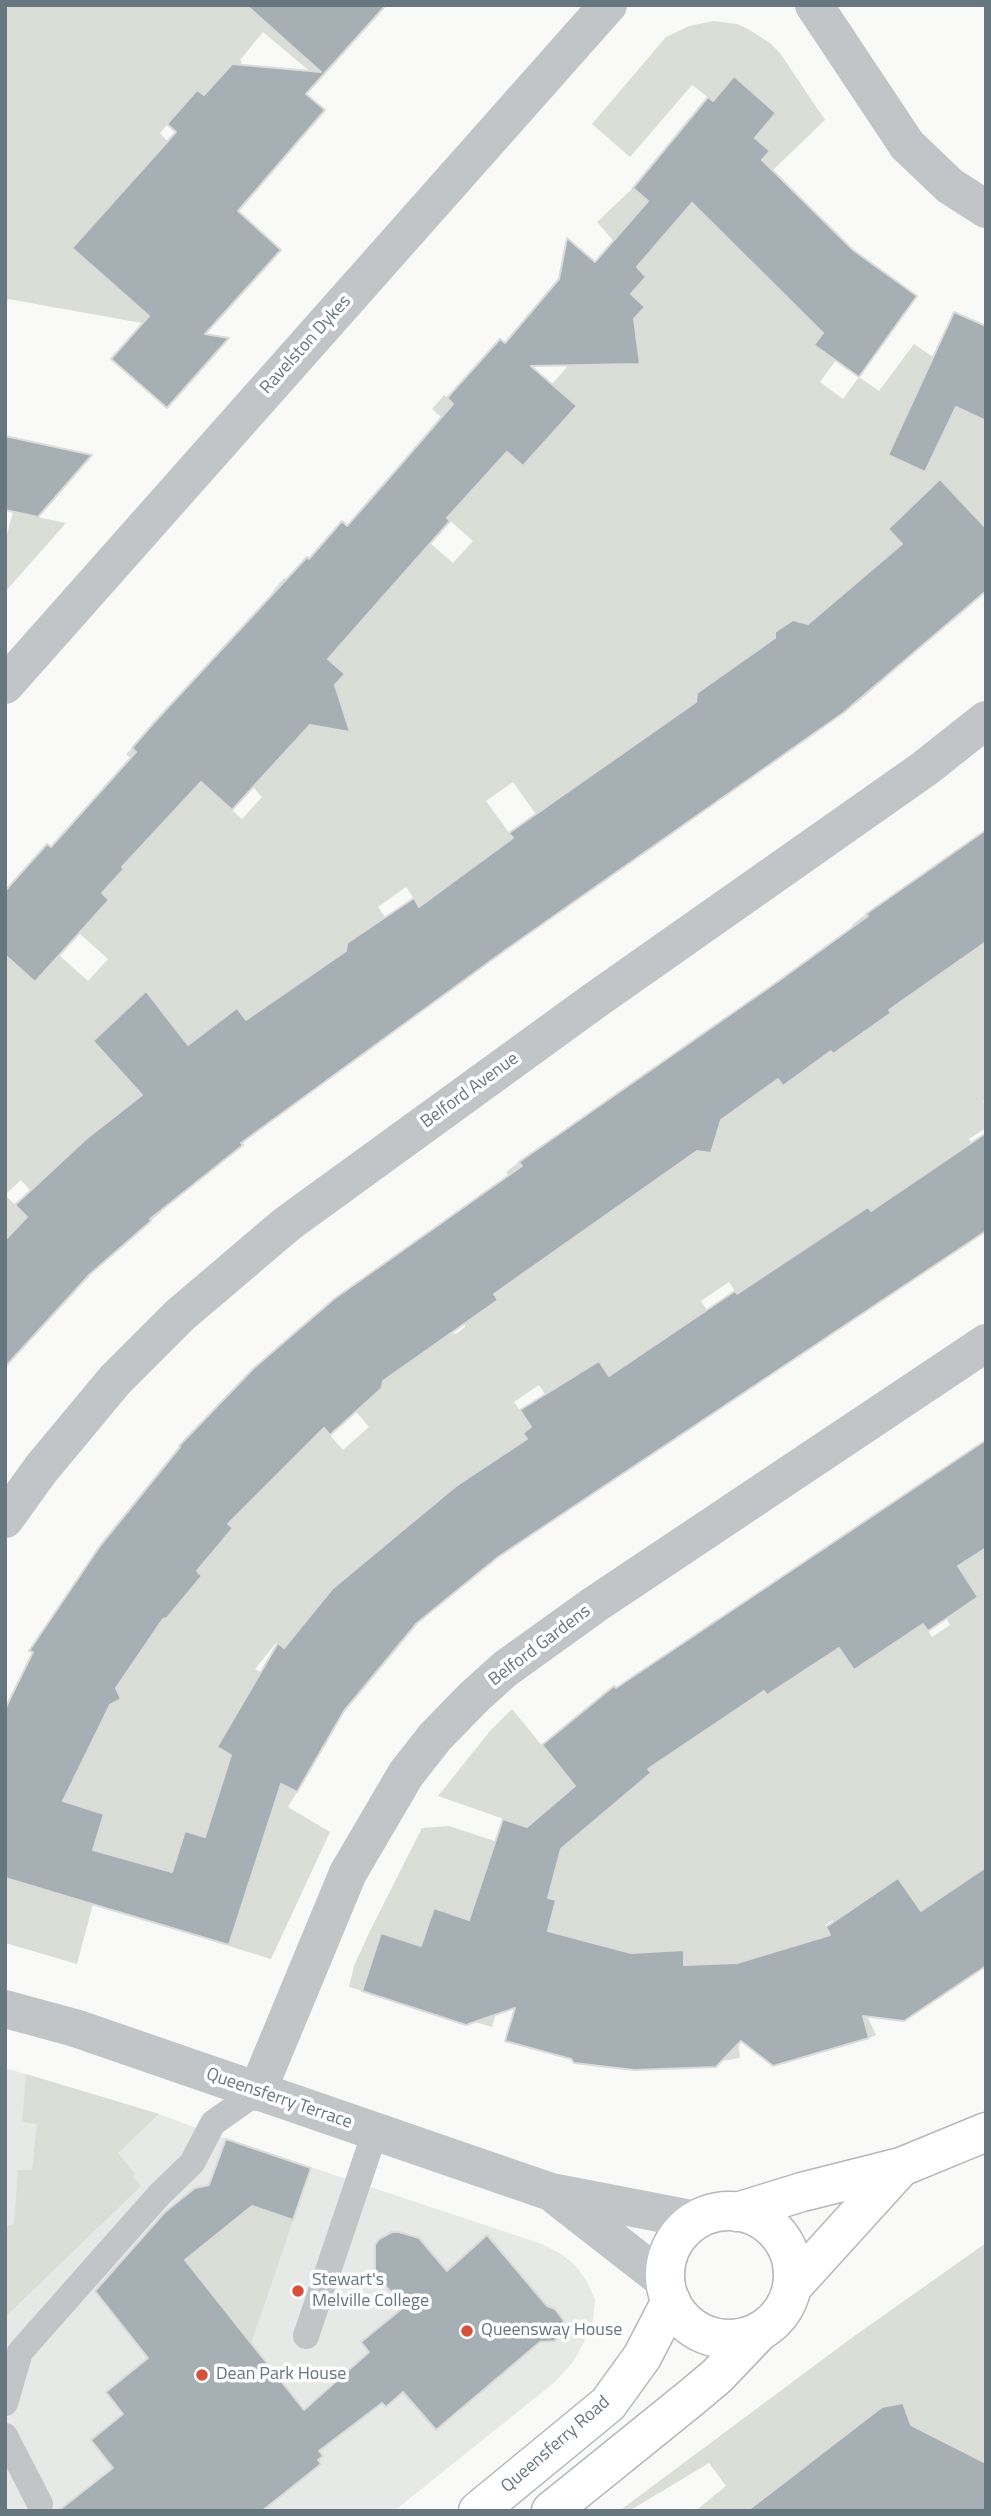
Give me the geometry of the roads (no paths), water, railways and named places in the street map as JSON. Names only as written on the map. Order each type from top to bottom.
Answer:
[{"type":"main road","points":[[758,2333],[738,2339],[717,2338],[698,2331],[682,2318],[668,2291],[666,2263],[682,2232],[696,2220],[716,2213],[737,2212],[901,2167],[986,2132]]},
{"type":"main road","points":[[551,2511],[692,2398],[758,2333],[774,2321],[786,2305],[793,2287],[901,2167]]},
{"type":"main road","points":[[737,2212],[757,2217],[774,2229],[787,2246],[793,2265],[793,2287]]},
{"type":"main road","name":"Queensferry Road","points":[[478,2511],[608,2404],[642,2357],[668,2291]]},
{"type":"street","name":"Ravelston Dykes","points":[[5,685],[608,5]]},
{"type":"street","points":[[814,5],[906,145],[950,186],[986,209]]},
{"type":"street","name":"Belford Avenue","points":[[5,1519],[41,1469],[123,1372],[188,1307],[287,1224],[583,1009],[924,769],[986,720]]},
{"type":"street","name":"Belford Gardens","points":[[257,2092],[348,1873],[406,1774],[435,1737],[505,1669],[594,1605],[986,1343]]},
{"type":"street","name":"Queensferry Terrace","points":[[5,2010],[75,2028],[551,2192],[696,2220]]},
{"type":"street","name":"Queensferry Terrace","points":[[551,2192],[668,2291]]},
{"type":"lane","points":[[5,2403],[20,2352],[159,2195],[192,2163],[213,2123],[257,2092]]},
{"type":"lane","points":[[306,2336],[375,2132]]},
{"type":"lane","points":[[5,2436],[40,2504]]},
{"type":"place","name":"Stewart's Melville College","points":[[298,2291]]},
{"type":"place","name":"Queensway House","points":[[467,2331]]},
{"type":"place","name":"Dean Park House","points":[[202,2375]]}]
